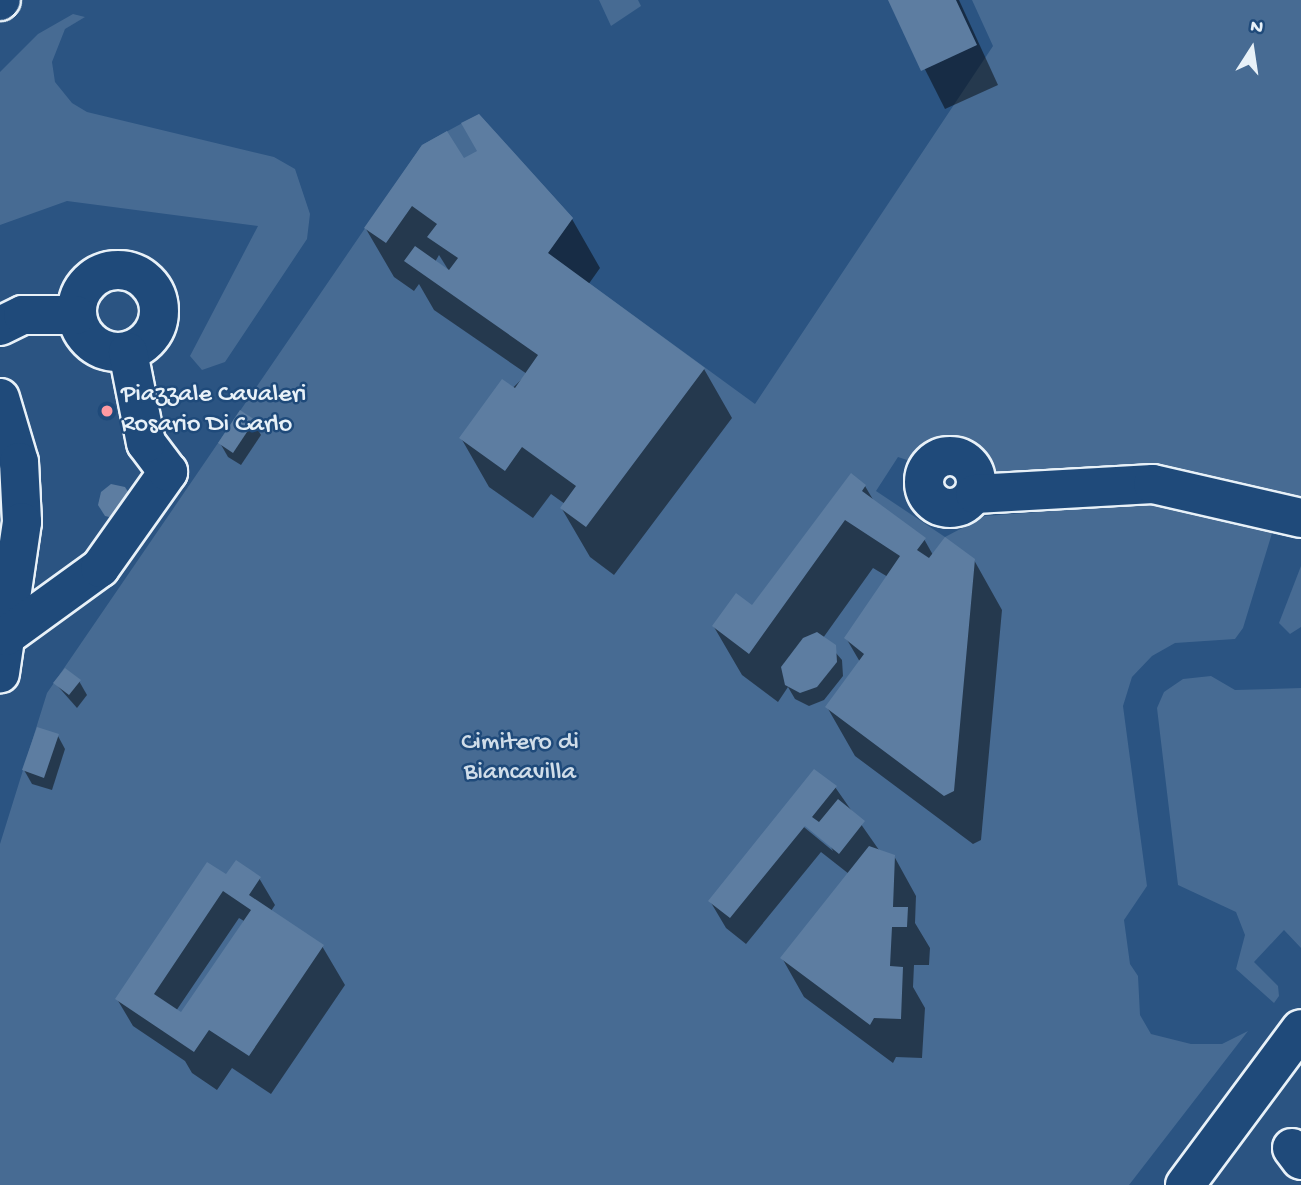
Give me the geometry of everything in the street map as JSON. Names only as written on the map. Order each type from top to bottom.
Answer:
[{"type":"street","points":[[120,268],[143,276],[158,295],[160,319],[149,340],[128,352],[104,351],[94,344],[85,337],[76,315],[80,291],[97,275],[120,268]]},
{"type":"street","points":[[0,326],[23,315],[76,315]]},
{"type":"street","points":[[3,655],[100,568],[168,472],[146,443],[128,352]]},
{"type":"street","points":[[0,398],[19,462],[22,522],[3,655]]},
{"type":"street","points":[[975,494],[1153,484],[1301,518]]},
{"type":"street","points":[[1185,1185],[1301,1029]]},
{"type":"green space","points":[[599,0],[638,0],[641,6],[611,26]]},
{"type":"green space","name":"Cimitero di Biancavilla","points":[[972,0],[1301,0],[1301,503],[999,479],[988,454],[974,442],[943,438],[910,461],[898,457],[876,491],[945,537],[985,516],[1155,503],[1273,530],[1243,628],[1235,639],[1175,643],[1152,656],[1132,677],[1123,706],[1147,886],[1124,920],[1130,964],[1138,976],[1140,1015],[1151,1034],[1191,1044],[1222,1044],[1248,1031],[1129,1185],[0,1185],[0,844],[47,693],[422,145],[479,114],[573,218],[548,253],[755,404],[993,46]]},
{"type":"green space","points":[[73,14],[85,17],[65,29],[52,62],[55,82],[72,103],[87,112],[274,157],[295,169],[310,214],[307,239],[225,362],[202,370],[190,356],[258,226],[67,201],[0,225],[0,72],[38,34]]},
{"type":"green space","points":[[1301,566],[1301,627],[1290,634],[1279,623]]},
{"type":"green space","points":[[1211,676],[1235,690],[1301,688],[1301,948],[1284,930],[1254,962],[1278,986],[1279,996],[1274,1003],[1236,969],[1245,935],[1236,912],[1178,885],[1157,708],[1164,692],[1183,679]]},
{"type":"building","points":[[888,0],[956,0],[977,45],[921,71]]},
{"type":"building","points":[[479,114],[573,218],[548,253],[705,368],[586,527],[560,508],[576,486],[522,447],[505,471],[459,438],[502,379],[515,388],[538,355],[404,261],[415,246],[449,270],[458,258],[427,237],[437,224],[412,206],[386,243],[364,228],[422,145],[447,131],[464,158],[477,151],[461,123]]},
{"type":"building","points":[[240,410],[255,420],[233,453],[218,443]]},
{"type":"building","points":[[851,473],[866,485],[862,491],[926,538],[917,550],[929,558],[945,537],[975,559],[954,791],[944,796],[825,707],[864,654],[844,638],[900,556],[845,520],[749,654],[712,626],[736,593],[752,605]]},
{"type":"building","points":[[111,484],[125,487],[132,498],[118,519],[105,516],[98,505],[101,492]]},
{"type":"building","points":[[817,632],[836,645],[837,662],[817,687],[800,693],[785,685],[781,667],[803,638]]},
{"type":"building","points":[[65,668],[81,680],[69,695],[53,683]]},
{"type":"building","points":[[37,727],[59,734],[44,778],[22,770]]},
{"type":"building","points":[[814,769],[837,786],[812,817],[819,822],[838,799],[865,821],[839,854],[805,826],[730,918],[708,901]]},
{"type":"building","points":[[869,846],[895,855],[893,907],[908,907],[907,927],[892,927],[890,966],[903,967],[901,1019],[874,1018],[870,1025],[780,958]]},
{"type":"building","points":[[236,860],[261,877],[249,895],[324,945],[249,1056],[209,1030],[194,1052],[115,999],[207,862],[226,874]],"holes":[[[223,891],[251,910],[181,1012],[154,994]]]},
{"type":"place","name":"Piazzale Cavaleri Rosario Di Carlo","points":[[107,411]]}]
